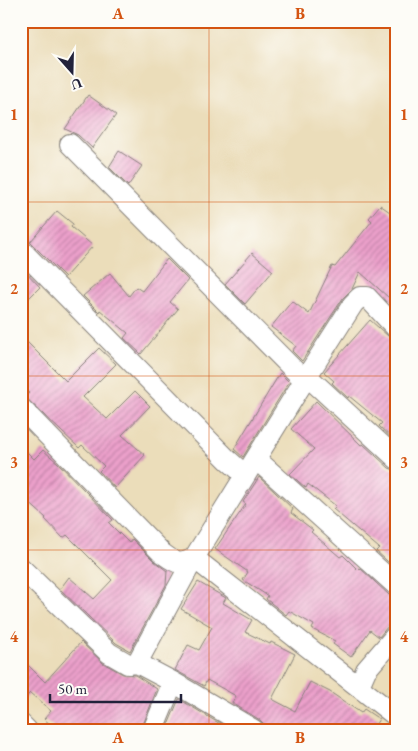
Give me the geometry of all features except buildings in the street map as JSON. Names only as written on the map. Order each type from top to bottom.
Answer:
[{"type":"street","points":[[70,144],[305,378],[397,459]]},
{"type":"street","points":[[21,250],[228,460],[251,467],[397,586]]},
{"type":"street","points":[[138,663],[194,558],[353,304],[360,297],[367,297],[397,329]]},
{"type":"street","points":[[21,408],[162,552],[179,563],[185,563],[194,558]]},
{"type":"street","points":[[194,558],[397,717]]},
{"type":"street","points":[[21,568],[109,653],[128,664],[138,663],[173,682],[242,726]]},
{"type":"street","points":[[359,686],[366,670],[397,634]]},
{"type":"street","points":[[153,730],[173,682]]},
{"type":"street","points":[[21,724],[27,730]]},
{"type":"shaded area","points":[[397,236],[397,326],[360,281]]}]
